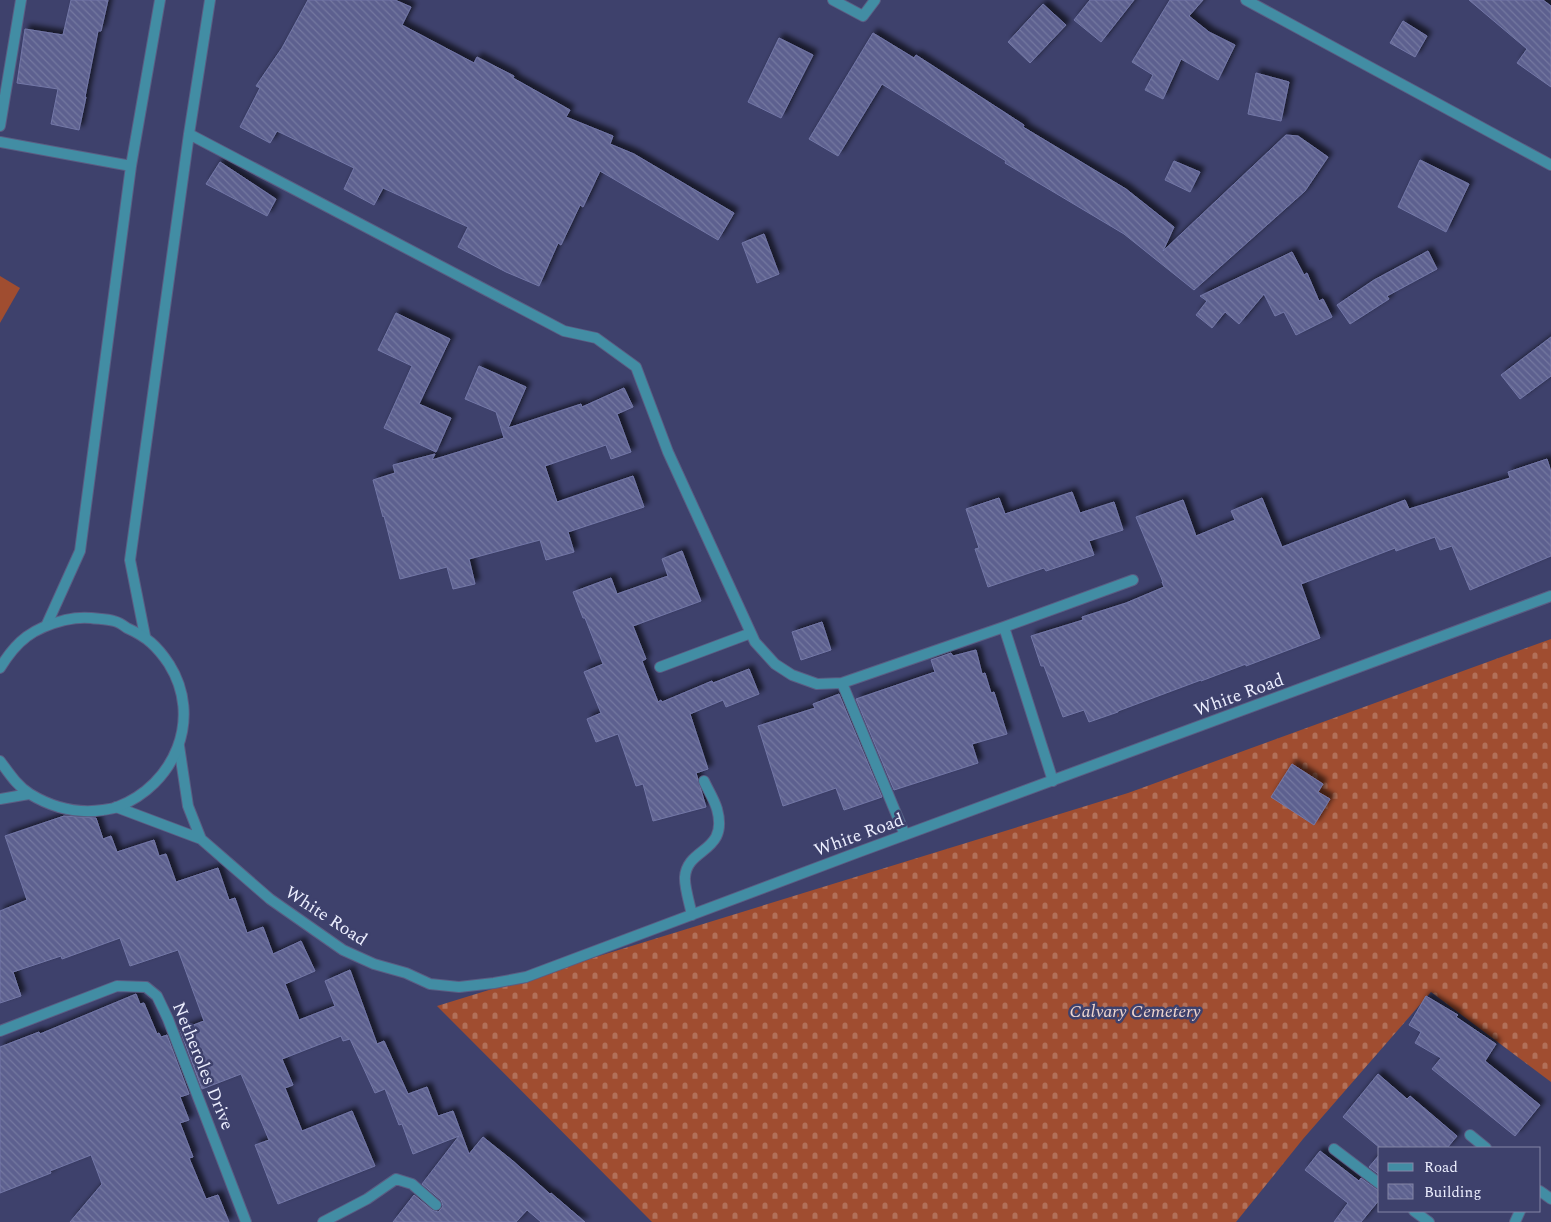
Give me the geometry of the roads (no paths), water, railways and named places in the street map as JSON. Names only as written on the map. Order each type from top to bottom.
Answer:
[{"type":"street","points":[[0,126],[21,0]]},
{"type":"street","points":[[48,624],[80,551],[131,166],[160,0]]},
{"type":"street","points":[[145,636],[130,560],[189,134],[210,0]]},
{"type":"street","points":[[833,0],[863,16],[875,0]]},
{"type":"street","points":[[1246,0],[1551,165]]},
{"type":"street","points":[[189,134],[564,331],[596,338],[636,367],[668,452],[755,642],[774,664],[792,676],[817,684],[842,683],[1132,580]]},
{"type":"street","points":[[0,142],[131,166]]},
{"type":"street","name":"White Road","points":[[116,807],[201,839],[270,899],[342,950],[374,964],[406,973],[430,984],[459,987],[494,983],[526,977],[1551,596]]},
{"type":"street","points":[[0,668],[10,652],[26,636],[48,624],[80,617],[114,621],[145,636],[162,653],[178,682],[182,698],[184,722],[179,746],[165,773],[143,794],[116,807],[86,812],[56,807],[29,794],[12,779],[0,761]]},
{"type":"street","points":[[1004,627],[1053,781]]},
{"type":"street","points":[[660,667],[751,633]]},
{"type":"street","points":[[842,683],[904,835]]},
{"type":"street","name":"White Road","points":[[179,746],[188,806],[201,839]]},
{"type":"street","points":[[692,914],[685,877],[688,864],[714,841],[718,832],[717,807],[704,781]]},
{"type":"street","points":[[0,799],[29,794]]},
{"type":"street","name":"Netheroles Drive","points":[[0,1031],[117,986],[146,987],[157,996],[168,1019],[246,1222]]},
{"type":"street","points":[[1470,1136],[1485,1147]]},
{"type":"street","points":[[1334,1149],[1378,1182]]},
{"type":"street","points":[[323,1222],[367,1199],[396,1179],[412,1184],[436,1205]]},
{"type":"street","points":[[1415,1212],[1429,1222]]},
{"type":"park label","name":"Calvary Cemetery","points":[[1135,1011]]}]
